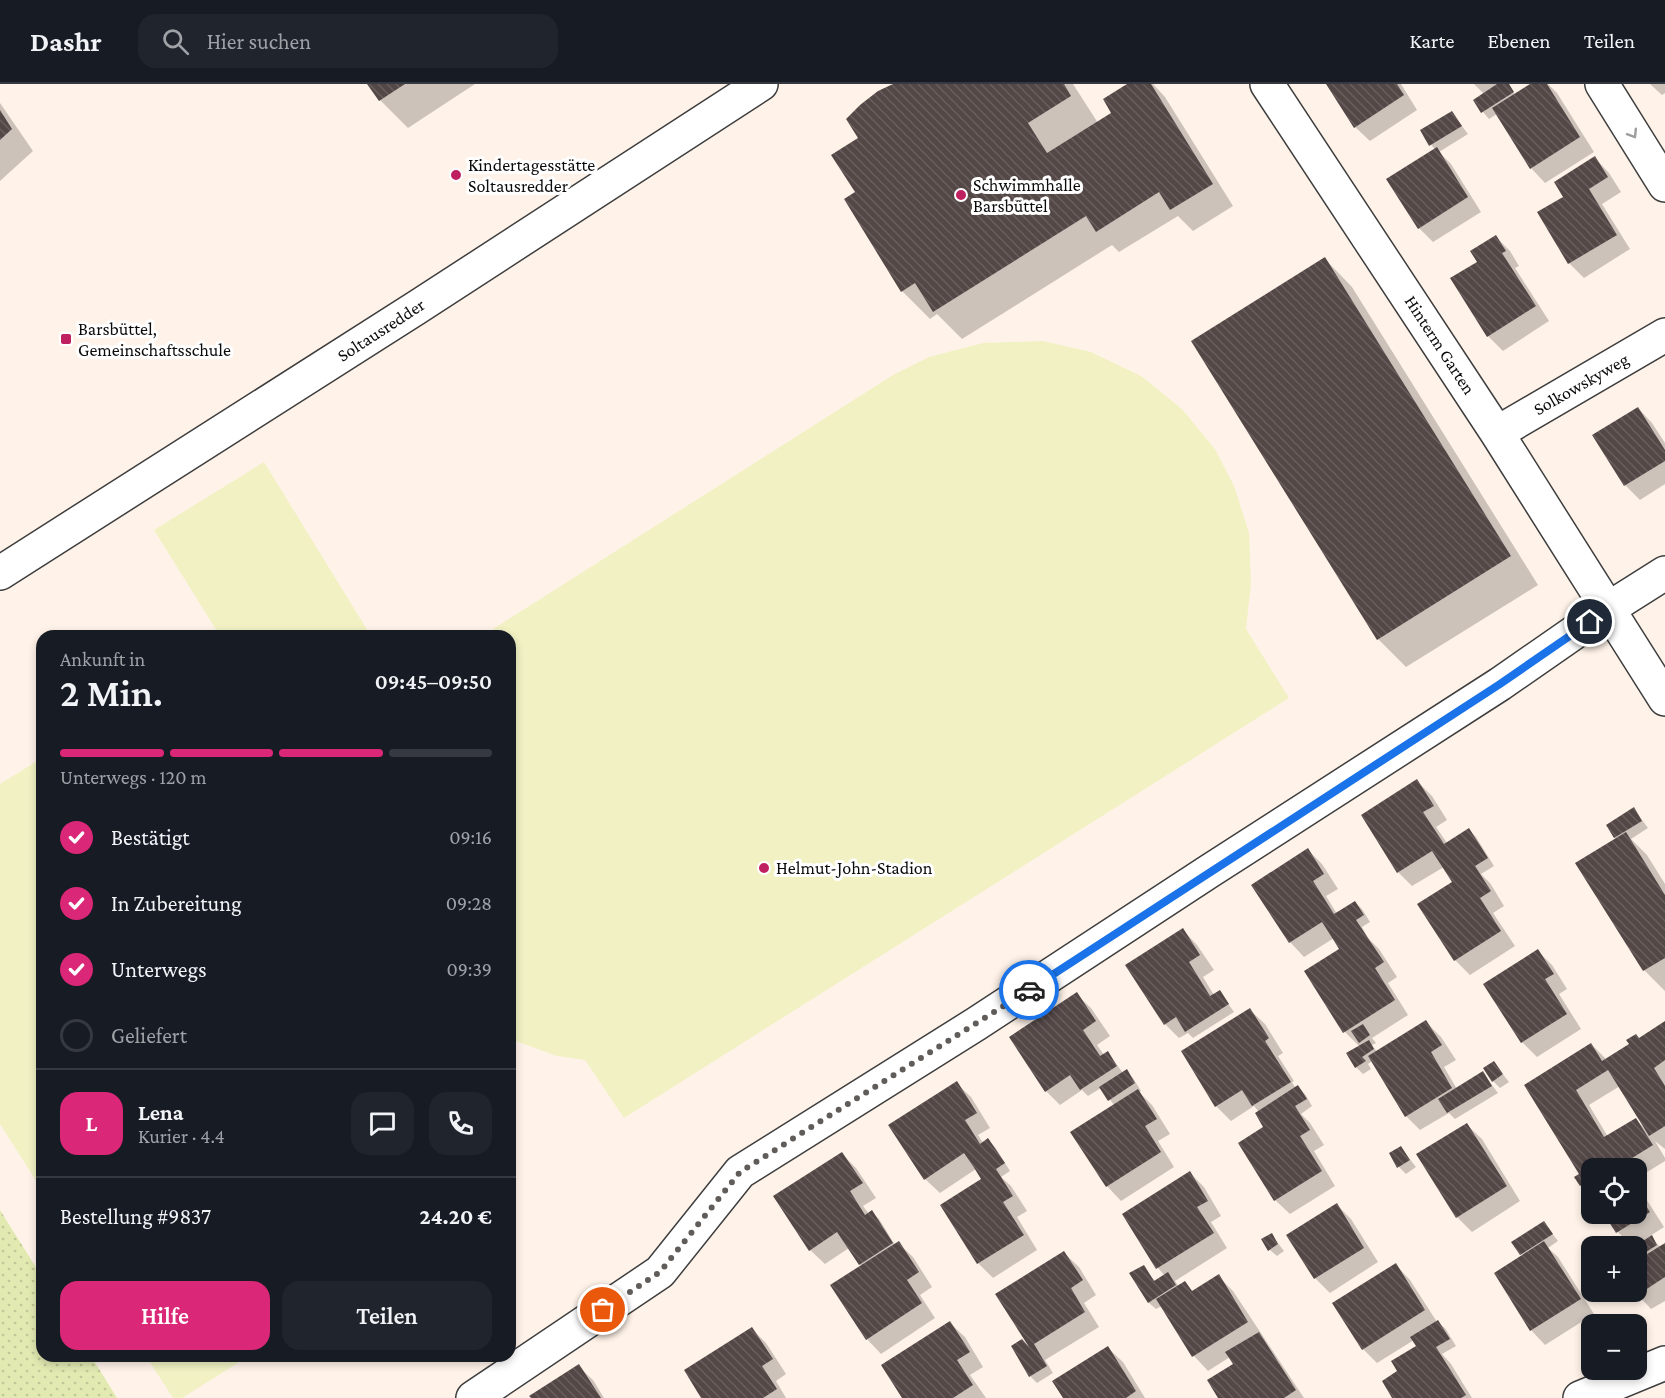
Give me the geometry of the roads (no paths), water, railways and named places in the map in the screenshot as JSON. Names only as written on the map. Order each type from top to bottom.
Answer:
[{"type":"street","name":"Soltausredder","points":[[0,573],[407,314],[761,84]]},
{"type":"street","name":"Hinterm Garten","points":[[1267,84],[1497,433],[1665,699]]},
{"type":"street","points":[[1602,84],[1665,184]]},
{"type":"street","name":"Solkowskyweg","points":[[1497,433],[1665,335]]},
{"type":"street","points":[[473,1398],[660,1272],[740,1172],[976,1024],[1500,684],[1608,609],[1665,573]]},
{"type":"street","points":[[1580,1398],[1665,1363]]},
{"type":"place","name":"Kindertagesstätte Soltausredder","points":[[456,175]]},
{"type":"place","name":"Schwimmhalle Barsbüttel","points":[[961,195]]},
{"type":"place","name":"Barsbüttel, Gemeinschaftsschule","points":[[66,339]]},
{"type":"place","name":"Helmut-John-Stadion","points":[[764,868]]}]
